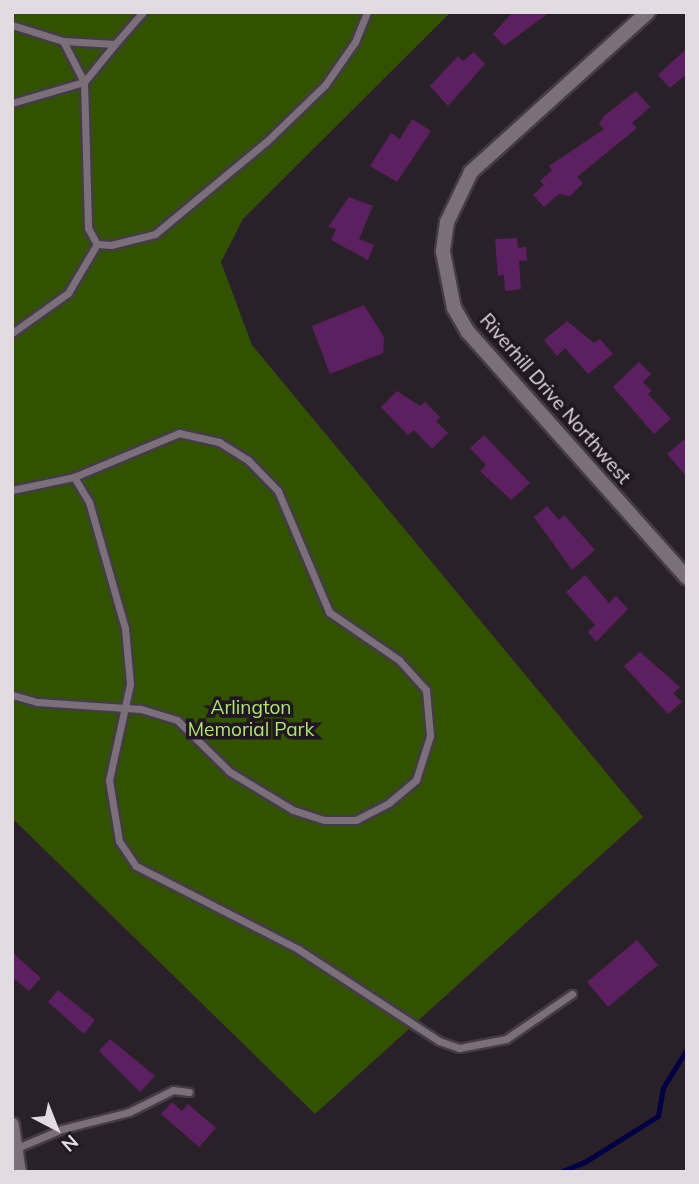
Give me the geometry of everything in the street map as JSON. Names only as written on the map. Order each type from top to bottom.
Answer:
[{"type":"street","name":"Riverhill Drive Northwest","points":[[648,12],[471,172],[447,222],[443,252],[452,298],[468,332],[687,578]]},
{"type":"street","points":[[12,1125],[19,1172]]},
{"type":"lane","points":[[12,103],[84,82],[143,12]]},
{"type":"lane","points":[[12,333],[68,293],[97,244],[155,234],[266,142],[326,85],[355,42],[367,12]]},
{"type":"lane","points":[[12,24],[63,41],[115,44]]},
{"type":"lane","points":[[63,41],[84,82],[88,228],[97,244]]},
{"type":"lane","points":[[12,490],[74,477],[179,433],[219,442],[248,460],[278,491],[329,612],[400,660],[426,690],[430,736],[416,779],[389,803],[356,820],[324,820],[292,810],[230,772],[177,720],[124,707],[12,695]]},
{"type":"lane","points":[[74,477],[89,502],[125,628],[130,684],[111,760],[113,816],[125,853],[145,873],[298,949],[439,1041],[459,1048],[506,1040],[572,993]]},
{"type":"lane","points":[[17,1148],[62,1129],[129,1112],[173,1090],[189,1092]]},
{"type":"green space","name":"Arlington Memorial Park","points":[[12,12],[451,12],[243,219],[221,262],[252,345],[643,817],[315,1114],[12,818]]},
{"type":"building","points":[[513,12],[550,12],[504,46],[493,34]]},
{"type":"building","points":[[687,48],[687,74],[670,88],[658,75]]},
{"type":"building","points":[[474,52],[485,64],[448,106],[430,86],[458,56],[463,61]]},
{"type":"building","points":[[636,91],[650,107],[632,123],[637,128],[577,177],[583,183],[570,196],[559,194],[544,207],[533,195],[544,185],[540,181],[552,170],[549,166],[604,129],[599,124],[604,116]]},
{"type":"building","points":[[412,119],[431,131],[397,182],[370,166],[391,133],[400,139]]},
{"type":"building","points":[[349,197],[373,206],[359,239],[374,245],[368,260],[331,240],[336,229],[328,227]]},
{"type":"building","points":[[517,238],[518,248],[526,247],[527,261],[519,261],[521,289],[505,291],[504,275],[498,276],[495,239]]},
{"type":"building","points":[[364,305],[384,337],[383,353],[330,374],[312,326]]},
{"type":"building","points":[[567,321],[594,343],[600,339],[613,354],[588,374],[565,348],[557,356],[544,340]]},
{"type":"building","points":[[639,362],[651,374],[643,382],[652,391],[648,394],[671,419],[654,434],[613,387]]},
{"type":"building","points":[[397,391],[420,406],[425,402],[440,417],[436,421],[448,433],[432,449],[414,430],[408,435],[381,407]]},
{"type":"building","points":[[484,435],[530,483],[511,500],[480,471],[486,465],[470,448]]},
{"type":"building","points":[[687,437],[687,477],[667,454]]},
{"type":"building","points":[[547,506],[559,520],[564,515],[595,550],[572,570],[534,517]]},
{"type":"building","points":[[585,575],[609,603],[616,596],[628,609],[596,642],[588,632],[595,625],[566,592]]},
{"type":"building","points":[[640,652],[680,687],[673,693],[682,702],[668,714],[624,666]]},
{"type":"building","points":[[637,940],[658,965],[608,1007],[587,982]]},
{"type":"building","points":[[12,952],[41,978],[29,991],[12,977]]},
{"type":"building","points":[[58,990],[95,1020],[84,1034],[48,1002]]},
{"type":"building","points":[[110,1039],[155,1076],[140,1092],[99,1051]]},
{"type":"building","points":[[172,1102],[182,1111],[188,1104],[216,1128],[199,1147],[161,1114]]},
{"type":"waterway","points":[[560,1172],[585,1162],[658,1116],[663,1088],[687,1049]]}]
